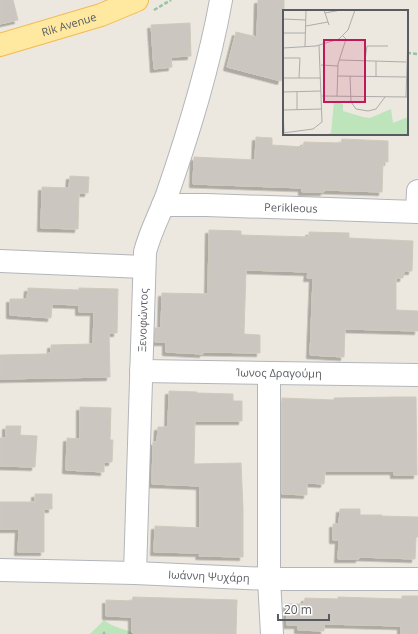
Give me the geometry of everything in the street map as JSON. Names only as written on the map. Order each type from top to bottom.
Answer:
[{"type":"main road","name":"Rik Avenue","points":[[0,45],[101,15],[137,0]]},
{"type":"street","name":"Ξενοφώντος","points":[[135,573],[145,252],[149,237],[163,205],[205,77],[220,5]]},
{"type":"street","name":"Perikleous","points":[[163,205],[418,205]]},
{"type":"street","points":[[0,261],[144,266]]},
{"type":"street","name":"Ίωνος Δραγούμη","points":[[141,371],[418,375]]},
{"type":"street","points":[[269,373],[269,579],[272,634]]},
{"type":"street","name":"Ιωάννη Ψυχάρη","points":[[0,570],[135,573],[269,579],[418,579]]},
{"type":"path","points":[[408,53],[418,54]]},
{"type":"green space","points":[[104,620],[125,634],[90,634]]},
{"type":"green space","points":[[108,624],[134,633],[134,634],[107,634]]},
{"type":"building","points":[[0,0],[13,0],[18,20],[0,24]]},
{"type":"building","points":[[258,0],[284,0],[283,73],[281,81],[227,67],[236,32],[257,37]]},
{"type":"building","points":[[190,23],[191,56],[171,57],[172,67],[154,69],[151,25]]},
{"type":"building","points":[[256,137],[272,138],[272,145],[303,147],[304,142],[341,143],[342,139],[388,141],[388,162],[383,162],[382,192],[324,190],[324,192],[302,192],[302,188],[193,184],[194,157],[255,160]]},
{"type":"building","points":[[70,176],[89,177],[88,193],[79,193],[78,229],[41,228],[42,187],[69,188]]},
{"type":"building","points":[[209,230],[241,231],[241,235],[309,237],[309,232],[349,233],[349,238],[413,241],[412,271],[404,271],[403,278],[396,278],[396,310],[418,311],[418,331],[345,329],[344,357],[310,355],[313,278],[307,278],[308,272],[246,270],[244,334],[260,335],[260,353],[203,352],[203,354],[166,352],[166,342],[155,342],[155,328],[161,328],[162,293],[208,294]]},
{"type":"building","points":[[28,288],[79,290],[79,288],[118,289],[117,333],[109,333],[110,377],[0,379],[0,355],[45,354],[51,353],[51,345],[93,344],[94,312],[79,312],[79,305],[52,304],[51,318],[10,315],[10,299],[27,299]]},
{"type":"building","points":[[169,391],[233,394],[233,401],[242,401],[242,421],[195,421],[194,464],[241,463],[243,557],[199,556],[200,553],[154,552],[155,526],[200,528],[200,486],[152,484],[153,442],[157,442],[158,427],[168,427]]},
{"type":"building","points":[[416,397],[417,475],[394,475],[394,471],[325,471],[324,484],[307,483],[307,495],[282,494],[282,398],[334,400],[334,398]]},
{"type":"building","points":[[80,407],[111,408],[110,440],[113,440],[112,462],[104,462],[104,472],[66,470],[67,438],[80,439]]},
{"type":"building","points":[[6,426],[21,426],[20,435],[37,436],[35,467],[0,466],[0,438],[6,438]]},
{"type":"building","points":[[35,494],[52,494],[52,509],[44,509],[44,552],[18,552],[19,529],[0,529],[0,502],[35,502]]},
{"type":"building","points":[[340,509],[360,509],[360,515],[418,517],[418,537],[416,537],[415,559],[359,557],[359,559],[338,559],[339,540],[333,540],[333,524],[339,524]]},
{"type":"building","points":[[402,596],[418,596],[418,634],[401,634],[401,626],[324,624],[324,631],[298,630],[298,625],[287,625],[287,604],[304,604],[305,598],[338,599],[338,597],[402,599]]},
{"type":"building","points":[[133,597],[237,600],[236,634],[132,633],[132,617],[106,616],[106,600],[132,601]]}]
